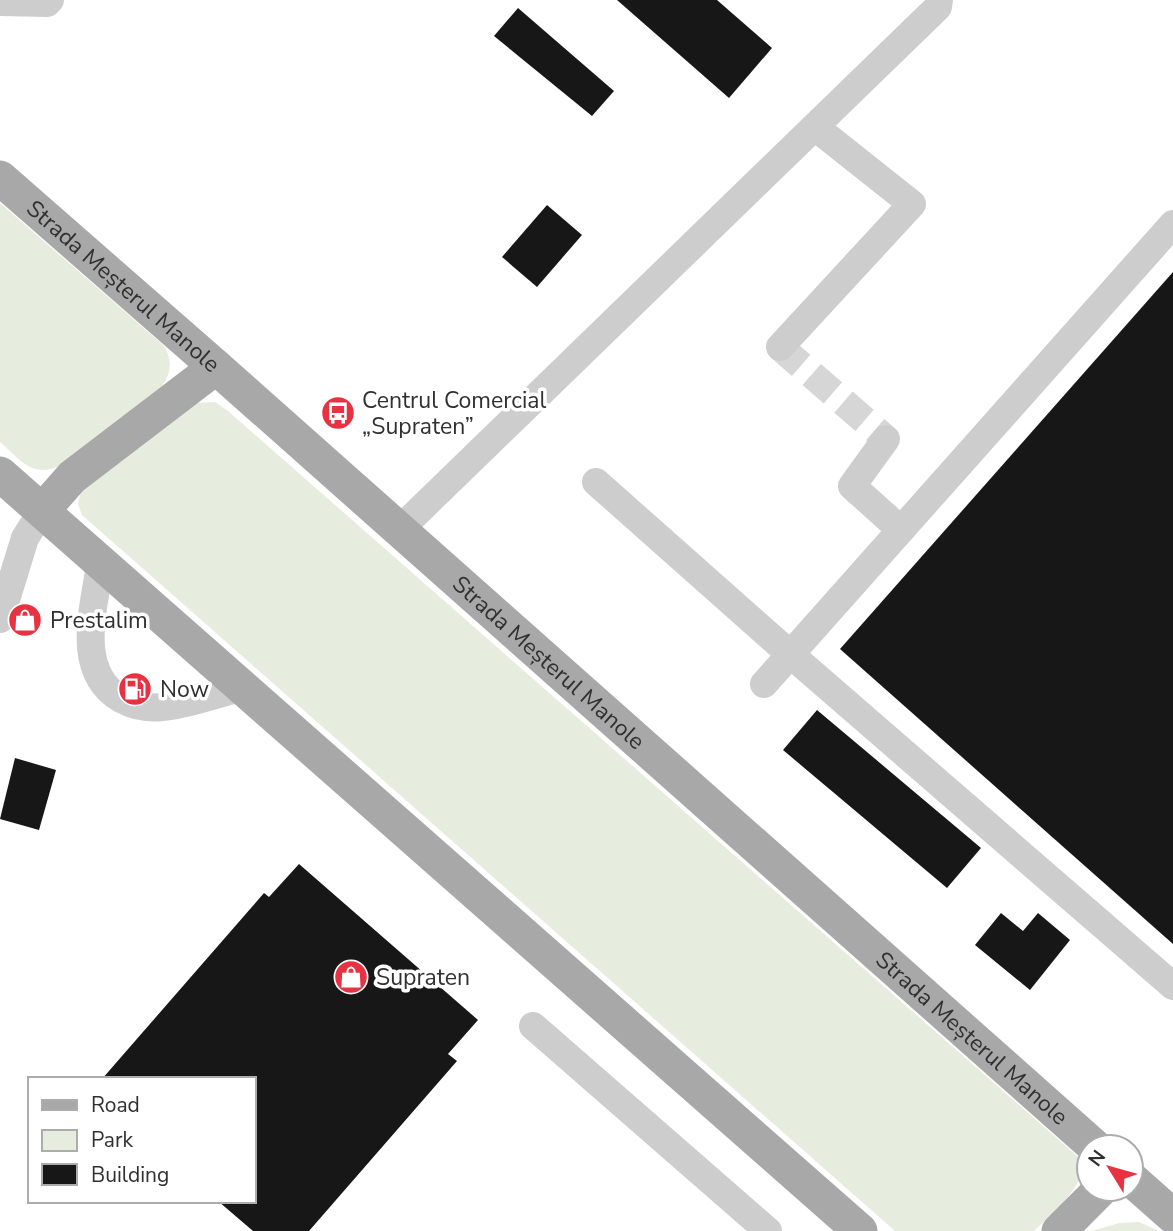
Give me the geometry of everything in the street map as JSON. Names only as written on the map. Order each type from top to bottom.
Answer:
[{"type":"main road","name":"Strada Meșterul Manole","points":[[0,178],[1079,1133]]},
{"type":"main road","points":[[42,511],[72,477],[216,367]]},
{"type":"main road","points":[[0,474],[100,565],[860,1231]]},
{"type":"main road","points":[[1145,1191],[1173,1216]]},
{"type":"main road","points":[[1059,1231],[1087,1203]]},
{"type":"street","points":[[0,2],[47,3],[50,0]]},
{"type":"street","points":[[399,530],[815,127],[937,7],[939,0]]},
{"type":"street","points":[[780,347],[912,204],[815,127]]},
{"type":"street","points":[[764,684],[1173,224]]},
{"type":"street","points":[[886,439],[852,486],[901,530]]},
{"type":"street","points":[[596,482],[1173,986]]},
{"type":"street","points":[[0,619],[25,538],[42,511]]},
{"type":"street","points":[[100,565],[89,642],[94,670],[108,692],[134,706],[162,707],[241,688]]},
{"type":"street","points":[[533,1026],[768,1231]]},
{"type":"green space","points":[[0,203],[162,344],[169,360],[168,376],[162,386],[60,466],[50,469],[41,470],[27,465],[0,442]]},
{"type":"green space","points":[[215,402],[228,411],[1075,1154],[1075,1188],[1057,1209],[1034,1231],[895,1231],[82,515],[78,504],[81,491],[194,403]]},
{"type":"green space","points":[[1139,1222],[1159,1231],[1092,1231],[1119,1223]]},
{"type":"building","points":[[617,0],[717,0],[772,48],[729,98]]},
{"type":"building","points":[[518,8],[614,91],[592,116],[494,36]]},
{"type":"building","points":[[547,205],[582,235],[537,287],[502,257]]},
{"type":"building","points":[[1173,272],[1173,944],[840,649]]},
{"type":"building","points":[[334,402],[350,415],[344,424],[327,410]]},
{"type":"building","points":[[136,674],[145,680],[147,694],[120,687],[129,675]]},
{"type":"building","points":[[817,710],[981,848],[947,888],[783,750]]},
{"type":"building","points":[[15,758],[56,770],[39,830],[0,819]]},
{"type":"building","points":[[299,864],[478,1020],[448,1054],[457,1061],[309,1231],[253,1231],[220,1203],[256,1203],[256,1077],[104,1077],[264,893],[269,897]]},
{"type":"building","points":[[1001,913],[1023,931],[1038,913],[1070,940],[1030,990],[975,945]]},
{"type":"tunnel","points":[[780,347],[886,439]]},
{"type":"place","name":"Centrul Comercial „Supraten”","points":[[338,413]]},
{"type":"place","name":"Prestalim","points":[[25,620]]},
{"type":"place","name":"Now","points":[[135,689]]},
{"type":"place","name":"Supraten","points":[[351,977]]}]
